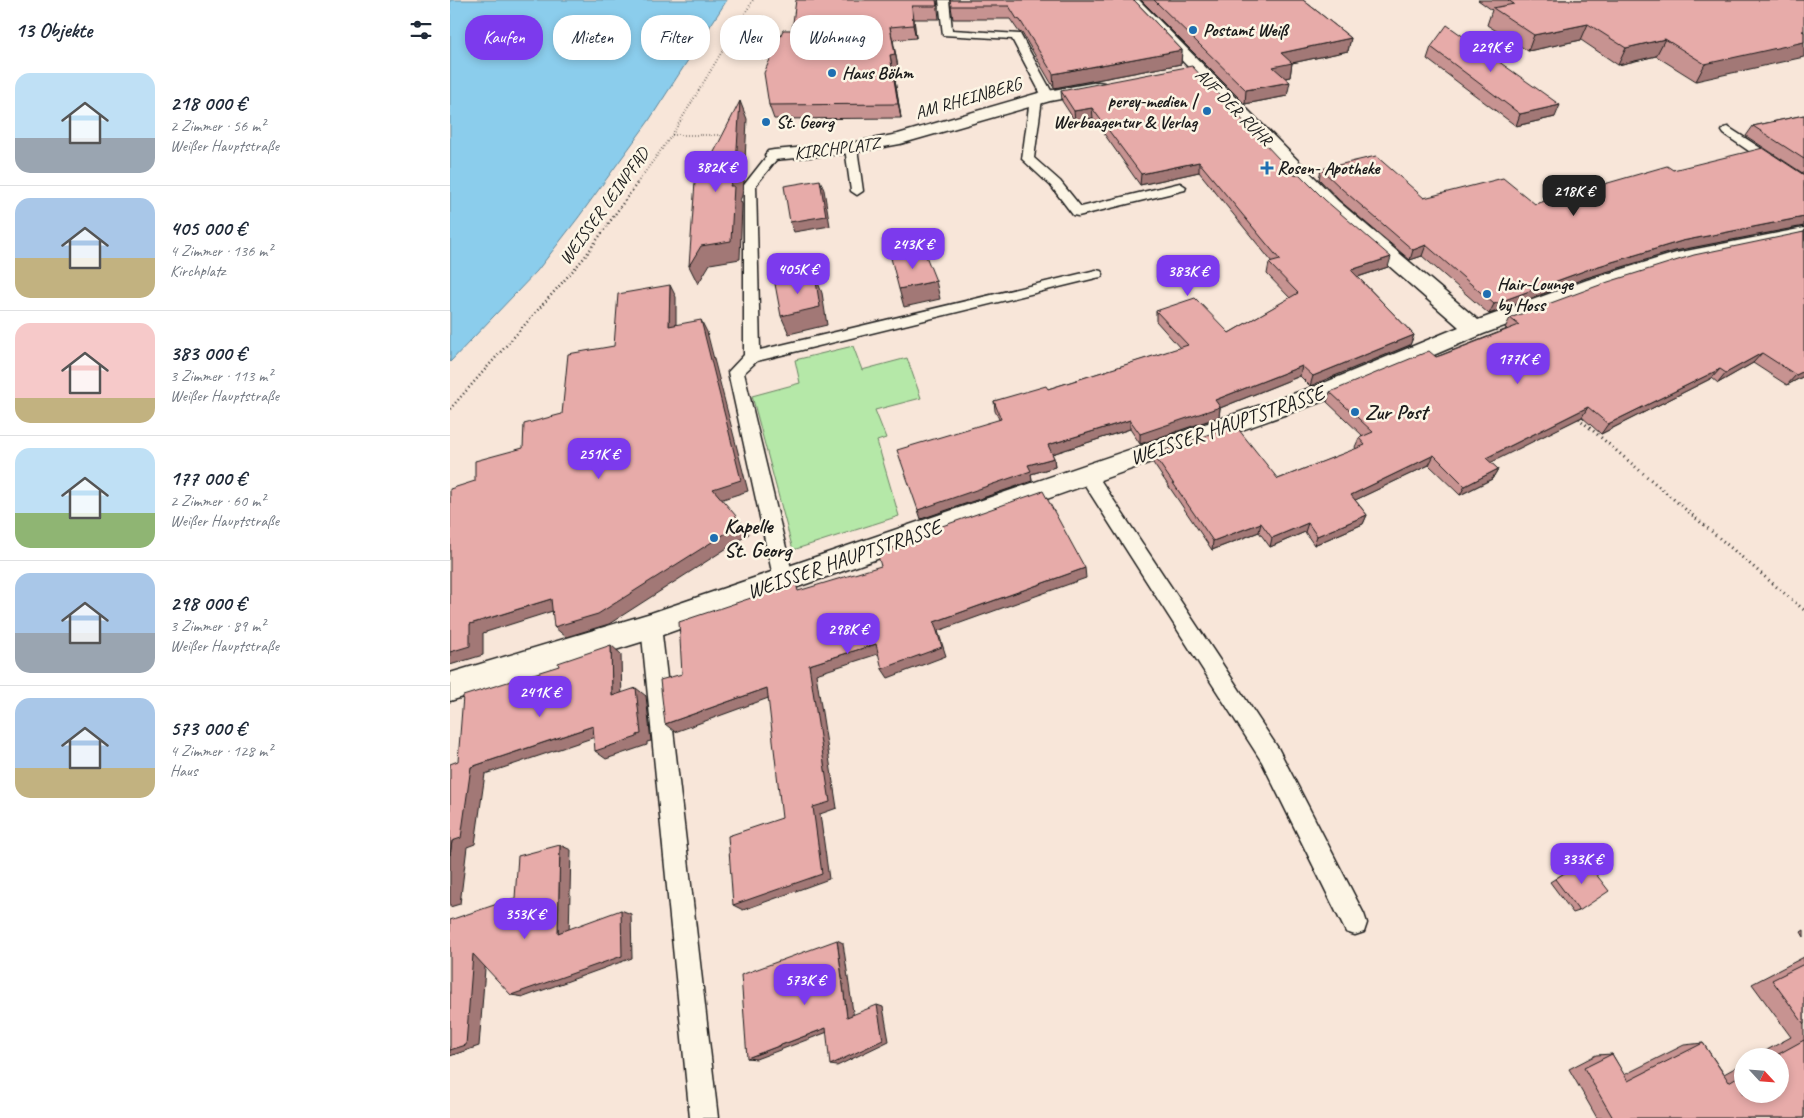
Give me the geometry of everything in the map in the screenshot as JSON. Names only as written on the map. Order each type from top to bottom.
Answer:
[{"type":"street","name":"AUF DER RUHR","points":[[1131,0],[1331,205],[1476,329]]},
{"type":"street","points":[[1177,72],[1196,68]]},
{"type":"street","name":"AM RHEINBERG","points":[[900,139],[1042,98],[1112,84]]},
{"type":"street","name":"KIRCHPLATZ","points":[[774,155],[851,148],[900,139]]},
{"type":"street","name":"WEISSER HAUPTSTRASSE","points":[[450,688],[651,626],[784,581],[1327,391],[1476,329],[1594,285],[1683,257],[1804,234]]},
{"type":"lane","name":"AM RHEINBERG","points":[[944,0],[947,33],[1016,36],[1042,98]]},
{"type":"lane","points":[[1042,98],[1028,158],[1044,171],[1068,196],[1078,212],[1180,187]]},
{"type":"lane","points":[[1728,131],[1804,182]]},
{"type":"lane","points":[[851,148],[858,191]]},
{"type":"lane","points":[[752,357],[750,186],[774,155]]},
{"type":"lane","points":[[1757,158],[1804,189]]},
{"type":"lane","points":[[784,581],[736,372],[752,357],[1096,274]]},
{"type":"lane","points":[[1088,474],[1270,754],[1355,923]]},
{"type":"lane","points":[[651,626],[689,994],[704,1118]]},
{"type":"path","name":"WEISSER LEINPFAD","points":[[450,409],[584,258],[672,135],[753,0]]},
{"type":"path","points":[[672,135],[728,134],[724,141]]},
{"type":"path","points":[[1573,413],[1804,610]]},
{"type":"green space","points":[[853,346],[862,370],[907,358],[921,398],[875,410],[886,438],[877,441],[899,516],[793,550],[752,396],[800,383],[795,360]]},
{"type":"water","points":[[450,0],[727,0],[710,26],[710,15],[641,15],[641,60],[688,60],[648,122],[537,271],[450,362]]},
{"type":"building","points":[[796,0],[936,0],[937,6],[912,6],[913,25],[890,27],[895,54],[890,55],[898,104],[769,105],[764,73],[770,60],[780,60],[780,37],[783,30],[790,30],[790,60],[883,60],[883,15],[794,15]]},
{"type":"building","points":[[950,0],[1134,0],[1182,50],[1053,74],[1020,20],[1017,19],[1009,6],[951,6]]},
{"type":"building","points":[[1154,0],[1303,0],[1351,38],[1281,53],[1292,63],[1273,67],[1290,82],[1246,90]]},
{"type":"building","points":[[1508,0],[1804,0],[1804,31],[1802,31],[1804,32],[1804,42],[1705,64],[1665,39],[1626,48],[1588,24],[1534,35],[1493,8],[1514,4]]},
{"type":"building","points":[[1447,25],[1560,105],[1520,114],[1431,47]]},
{"type":"building","points":[[1192,66],[1294,175],[1299,174],[1325,200],[1391,257],[1351,270],[1414,335],[1313,376],[1302,366],[1215,400],[1220,407],[1140,434],[1130,420],[1048,445],[1054,458],[1028,465],[1031,471],[918,510],[897,450],[1001,419],[994,401],[1046,386],[1048,389],[1188,345],[1156,311],[1195,298],[1229,333],[1298,293],[1269,263],[1280,260],[1199,162],[1141,174],[1092,108],[1074,111],[1061,91]]},
{"type":"building","points":[[740,101],[736,164],[734,178],[730,186],[734,186],[731,241],[701,246],[689,266],[696,168],[702,168],[703,160],[710,160]]},
{"type":"building","points":[[1804,115],[1804,159],[1753,126]]},
{"type":"building","points":[[1763,148],[1804,175],[1804,217],[1682,241],[1592,268],[1494,304],[1426,245],[1413,250],[1321,169],[1376,156],[1424,198],[1503,178],[1535,204],[1667,166],[1673,170]]},
{"type":"building","points":[[820,180],[826,216],[790,222],[784,186]]},
{"type":"building","points":[[1804,232],[1804,371],[1796,375],[1762,353],[1726,373],[1720,369],[1608,424],[1588,407],[1486,458],[1498,469],[1465,486],[1434,455],[1351,495],[1367,515],[1317,536],[1308,523],[1272,538],[1261,523],[1213,541],[1153,454],[1235,425],[1278,479],[1365,445],[1359,438],[1373,432],[1330,392],[1429,351],[1436,357],[1519,325],[1510,318],[1608,282],[1694,255]]},
{"type":"building","points":[[924,251],[936,281],[899,289],[891,258]]},
{"type":"building","points":[[815,275],[820,307],[781,316],[775,284]]},
{"type":"building","points":[[670,285],[669,326],[701,320],[741,480],[713,489],[742,523],[598,614],[554,627],[551,599],[470,624],[470,646],[450,652],[450,489],[475,481],[475,461],[523,448],[524,424],[562,414],[568,354],[614,346],[618,294]]},
{"type":"building","points":[[1043,491],[1085,568],[934,622],[942,647],[882,669],[876,644],[809,665],[830,802],[813,807],[822,874],[733,905],[728,836],[782,818],[767,688],[665,724],[660,680],[682,674],[679,622],[796,583],[798,591],[881,566],[877,553],[927,537],[925,532]]},
{"type":"building","points":[[611,645],[612,696],[636,688],[641,734],[595,751],[593,726],[471,767],[461,838],[452,841],[450,855],[450,764],[458,761],[463,696],[559,666],[558,663]]},
{"type":"building","points":[[560,845],[558,933],[621,910],[622,956],[511,995],[473,954],[466,1045],[450,1050],[450,920],[515,898],[518,856]]},
{"type":"building","points":[[1585,860],[1609,891],[1579,911],[1555,879]]},
{"type":"building","points":[[837,940],[847,1017],[877,1005],[883,1040],[830,1065],[826,1028],[747,1058],[741,975]]},
{"type":"building","points":[[1804,964],[1804,1024],[1772,980]]},
{"type":"building","points":[[1804,1040],[1804,1118],[1613,1118],[1584,1068],[1612,1054],[1628,1081],[1703,1043],[1729,1082],[1734,1079],[1734,1103],[1789,1103],[1789,1048]]},
{"type":"place","name":"Postamt Weiß","points":[[1193,30]]},
{"type":"place","name":"Haus Böhm","points":[[832,73]]},
{"type":"place","name":"perey-medien | Werbeagentur & Verlag","points":[[1207,111]]},
{"type":"place","name":"St. Georg","points":[[766,122]]},
{"type":"place","name":"Rosen- Apotheke","points":[[1267,168]]},
{"type":"place","name":"Hair-Lounge by Hoss","points":[[1487,294]]},
{"type":"place","name":"Zur Post","points":[[1355,412]]},
{"type":"place","name":"Kapelle St. Georg","points":[[714,538]]}]
